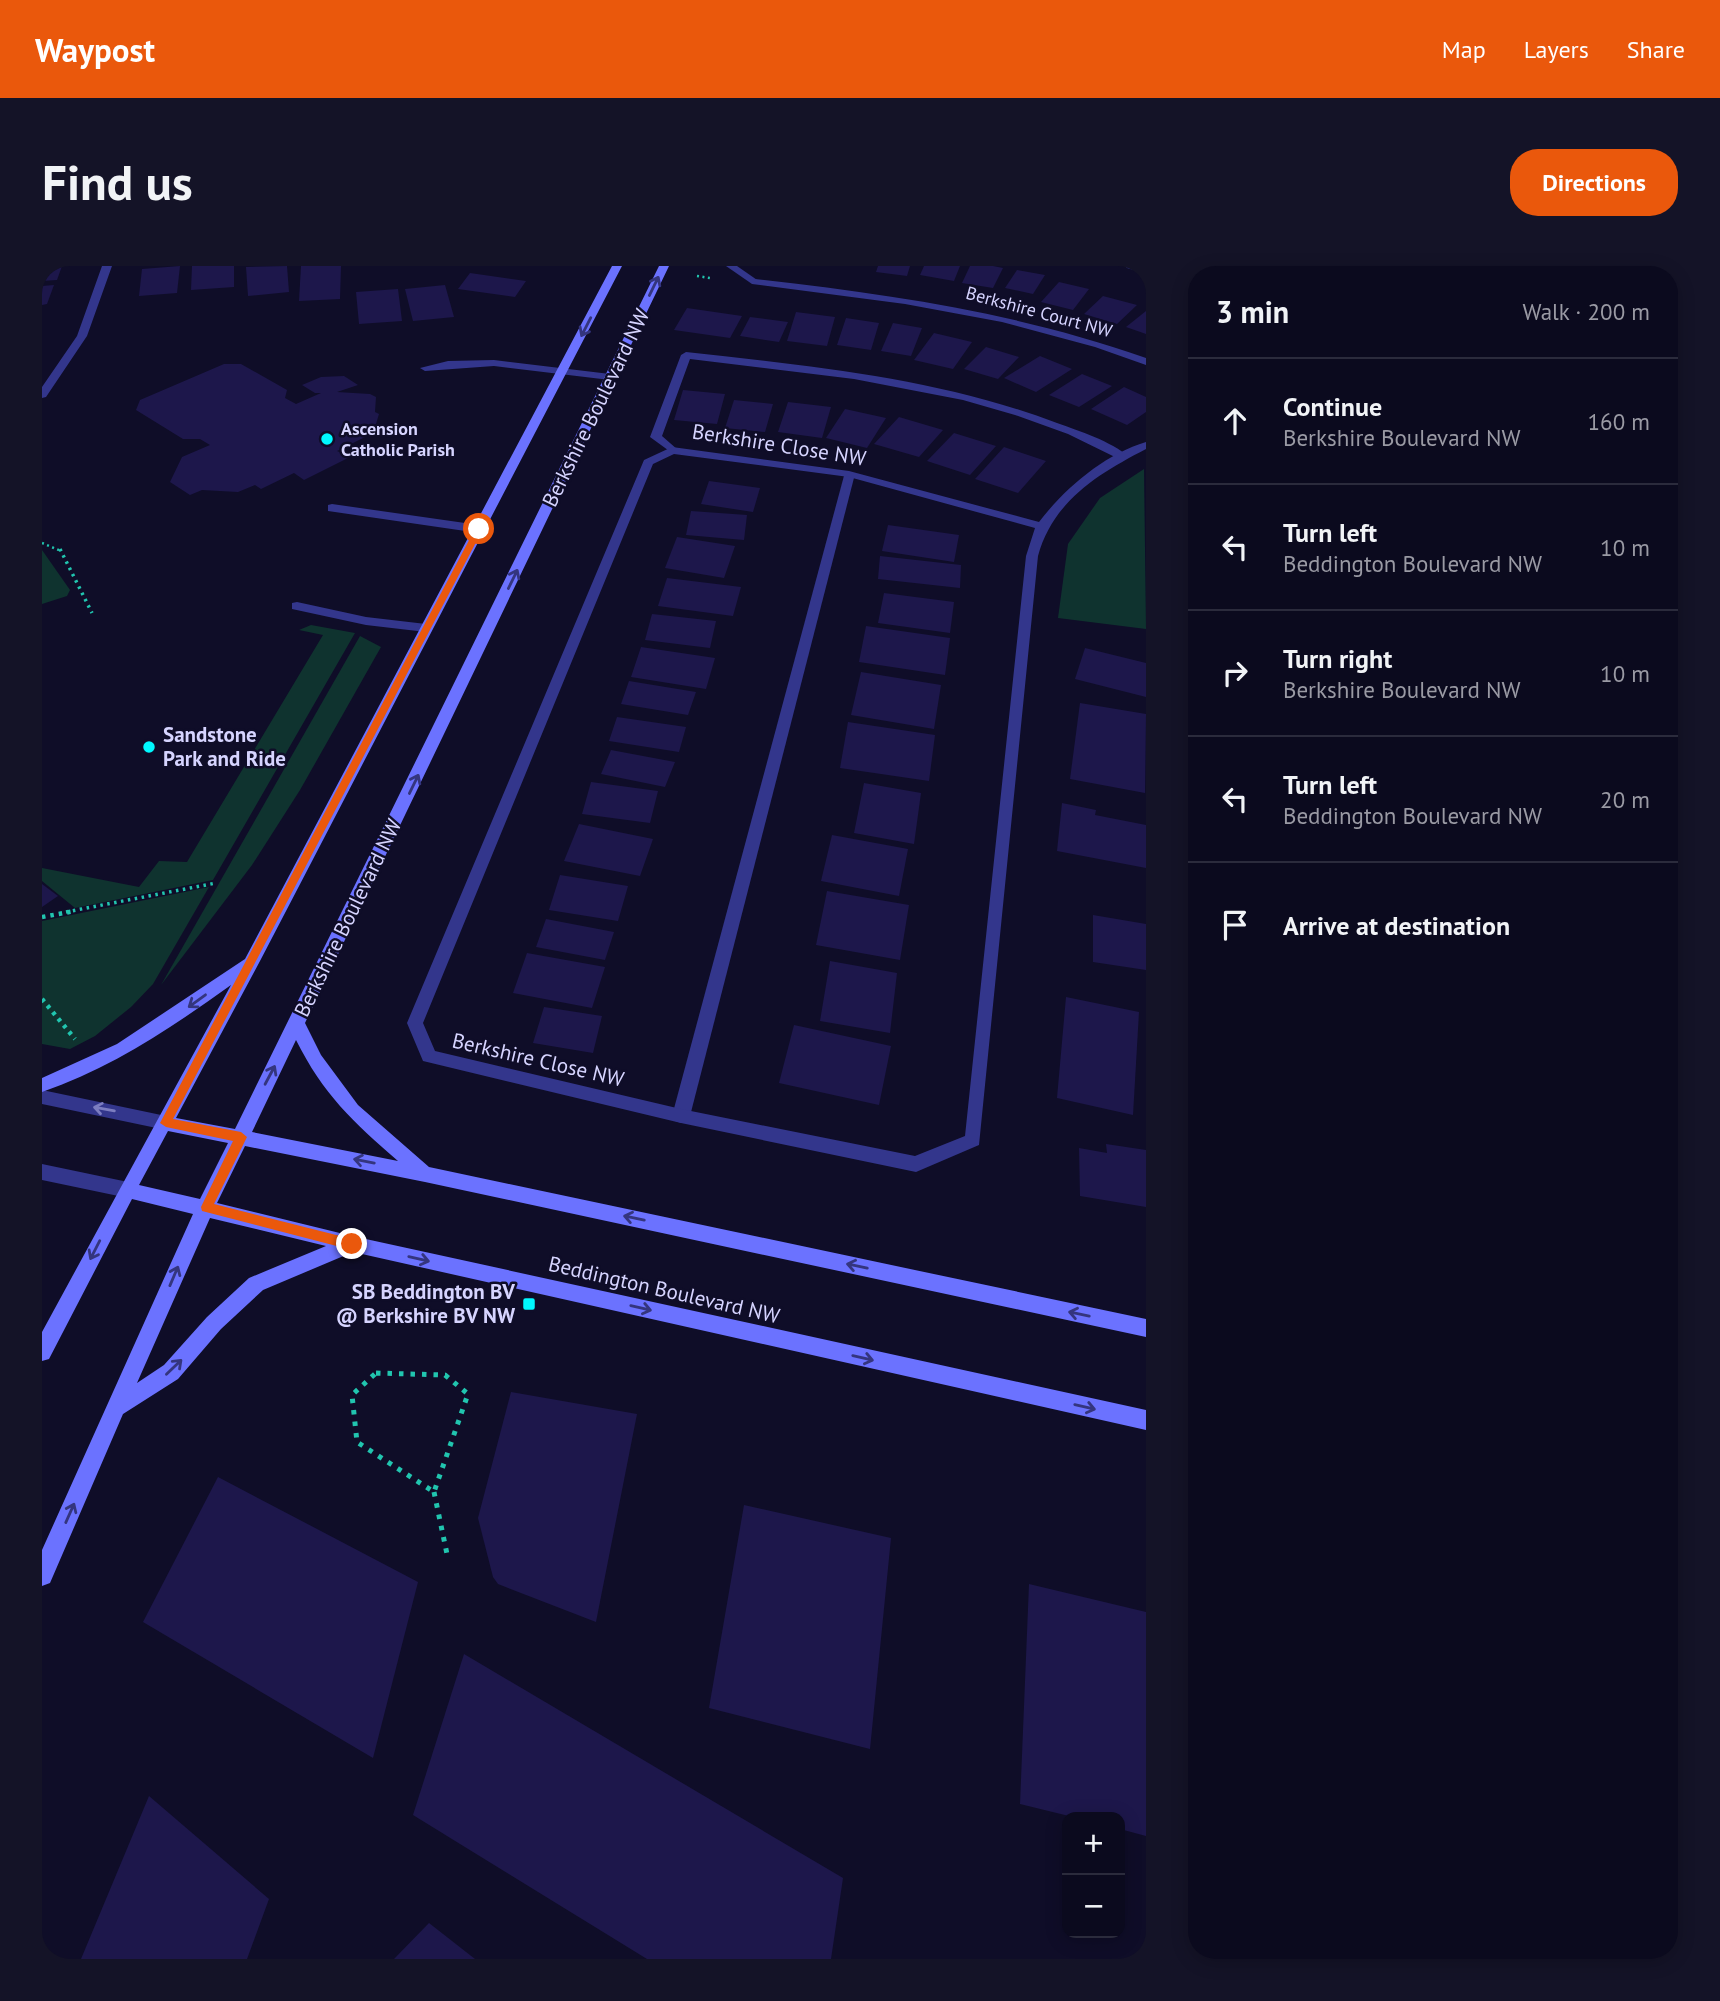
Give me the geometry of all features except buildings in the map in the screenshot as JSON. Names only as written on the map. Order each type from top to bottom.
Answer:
[{"type":"main road","name":"Berkshire Boulevard NW","points":[[42,1352],[252,961],[617,266]]},
{"type":"main road","name":"Berkshire Boulevard NW","points":[[42,1575],[185,1250],[664,266]]},
{"type":"main road","points":[[42,1085],[95,1064],[152,1032],[252,961]]},
{"type":"main road","points":[[297,1024],[315,1060],[352,1110],[425,1174]]},
{"type":"main road","points":[[166,1123],[425,1174],[1146,1328]]},
{"type":"main road","name":"Beddington Boulevard NW","points":[[128,1190],[352,1244],[1146,1420]]},
{"type":"main road","points":[[118,1406],[171,1372],[214,1323],[256,1284],[352,1244]]},
{"type":"street","points":[[42,395],[82,336],[107,266]]},
{"type":"street","name":"Berkshire Court NW","points":[[731,266],[755,282],[923,302],[1015,320],[1146,362]]},
{"type":"street","points":[[1130,266],[1146,271]]},
{"type":"street","points":[[672,450],[656,437],[686,355],[894,380],[1001,405],[1094,441],[1123,457]]},
{"type":"street","points":[[425,368],[455,362],[481,361],[610,377]]},
{"type":"street","name":"Berkshire Close NW","points":[[1042,526],[849,474],[672,450],[648,463],[415,1023],[429,1056],[681,1116],[916,1164],[973,1140],[1032,556],[1042,526],[1078,487],[1146,445]]},
{"type":"street","points":[[681,1116],[849,474]]},
{"type":"street","points":[[332,508],[479,529]]},
{"type":"street","points":[[297,606],[366,621],[426,628]]},
{"type":"street","points":[[42,1097],[166,1123]]},
{"type":"street","points":[[42,1172],[128,1190]]},
{"type":"path","points":[[42,543],[60,548],[92,613]]},
{"type":"path","points":[[42,917],[216,883]]},
{"type":"path","points":[[42,999],[76,1041]]},
{"type":"path","points":[[434,1492],[357,1442],[352,1395],[376,1373],[445,1375],[468,1394],[434,1492],[447,1554]]},
{"type":"green space","points":[[1144,469],[1146,629],[1058,618],[1068,544],[1100,498]]},
{"type":"green space","points":[[42,550],[70,590],[67,596],[42,604]]},
{"type":"green space","points":[[311,625],[355,633],[213,880],[75,908],[42,881],[42,868],[139,887],[159,861],[187,862],[323,635],[299,630]]},
{"type":"green space","points":[[360,636],[381,647],[300,790],[252,865],[161,985]]},
{"type":"green space","points":[[209,887],[153,984],[131,1007],[95,1036],[70,1049],[42,1044],[42,921]]},
{"type":"place","name":"Ascension Catholic Parish","points":[[327,439]]},
{"type":"place","name":"Sandstone Park and Ride","points":[[149,747]]},
{"type":"place","name":"SB Beddington BV @ Berkshire BV NW","points":[[529,1304]]},
{"type":"route","points":[[352,1244],[206,1207],[241,1137],[166,1123],[479,529]]}]
